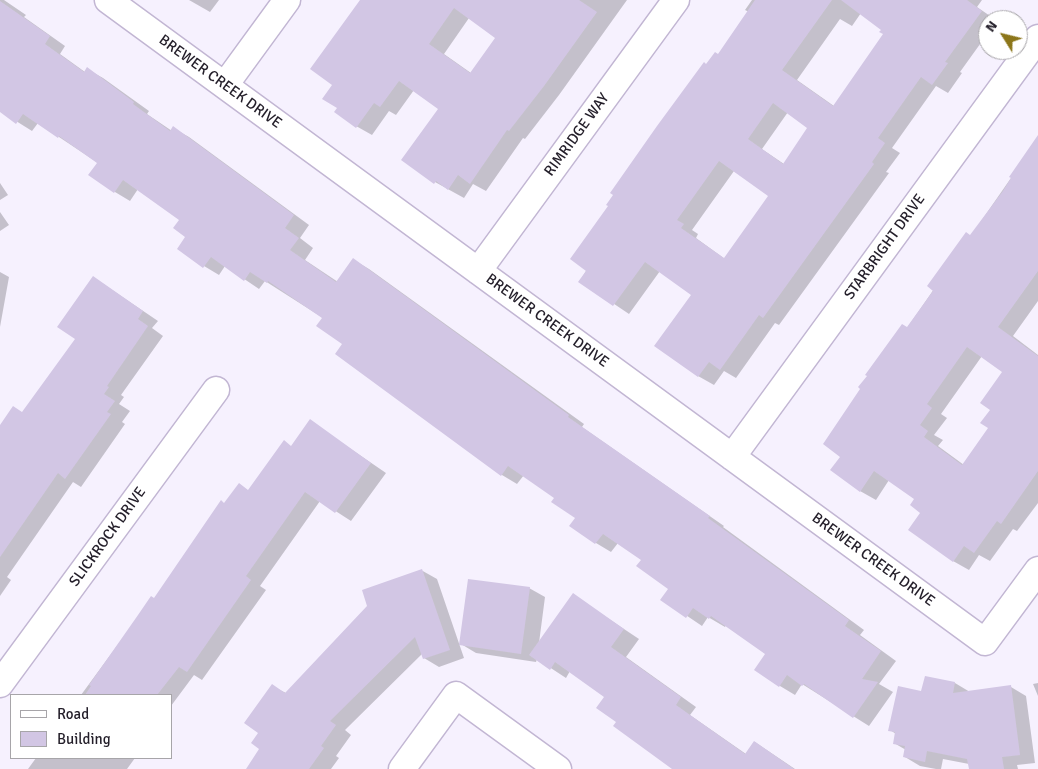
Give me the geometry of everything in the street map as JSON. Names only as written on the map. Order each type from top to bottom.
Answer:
[{"type":"street","name":"BREWER CREEK DRIVE","points":[[108,0],[985,642],[1038,570]]},
{"type":"street","points":[[224,85],[287,0]]},
{"type":"street","name":"RIMRIDGE WAY","points":[[478,271],[676,0]]},
{"type":"street","name":"STARBRIGHT DRIVE","points":[[732,457],[1038,38]]},
{"type":"street","name":"SLICKROCK DRIVE","points":[[0,684],[216,390]]},
{"type":"street","points":[[402,769],[456,695],[558,769]]},
{"type":"building","points":[[360,0],[579,0],[597,12],[544,86],[509,131],[507,130],[470,184],[458,175],[448,190],[436,181],[434,184],[401,160],[438,109],[399,81],[380,107],[374,103],[356,128],[334,112],[337,108],[322,99],[332,85],[310,69]],"holes":[[[454,8],[495,38],[470,73],[429,44]]]},
{"type":"building","points":[[755,0],[832,0],[782,70],[833,106],[883,34],[879,32],[881,30],[841,0],[967,0],[981,10],[978,10],[978,17],[945,62],[948,63],[932,85],[921,77],[878,138],[885,143],[872,162],[874,164],[763,318],[759,315],[720,370],[709,362],[698,377],[654,346],[691,295],[645,262],[613,306],[578,282],[586,271],[570,259],[608,206],[606,205],[613,195],[610,193],[704,62],[706,64],[715,52],[718,54]],"holes":[[[773,103],[807,128],[783,164],[748,139]],[[719,161],[768,196],[724,258],[681,228],[684,224],[677,220]]]},
{"type":"building","points":[[0,1],[50,36],[45,44],[84,72],[87,67],[170,131],[173,126],[294,215],[285,228],[299,238],[290,250],[336,282],[353,258],[569,415],[568,417],[710,516],[708,518],[849,620],[845,626],[881,651],[862,679],[878,682],[853,718],[804,684],[802,686],[787,675],[779,687],[754,670],[765,654],[711,616],[709,619],[693,608],[686,618],[660,600],[668,589],[636,566],[641,560],[603,534],[595,544],[569,526],[575,518],[551,502],[554,498],[508,466],[501,476],[335,354],[342,344],[316,326],[322,318],[268,281],[267,283],[250,272],[244,281],[211,257],[203,268],[177,249],[185,237],[173,228],[179,220],[123,180],[114,193],[88,175],[97,163],[59,136],[58,138],[23,114],[16,124],[0,112]]},
{"type":"building","points":[[1038,135],[1038,271],[998,327],[1038,356],[1038,471],[1001,524],[997,521],[974,553],[964,546],[953,562],[908,530],[920,513],[910,505],[914,499],[874,471],[860,492],[830,470],[840,457],[823,444],[860,389],[858,387],[867,376],[865,375],[902,324],[907,327],[933,291],[927,286],[966,232],[970,235],[1003,191],[1011,178],[1009,177]],"holes":[[[967,347],[1002,372],[980,403],[990,410],[980,423],[988,428],[962,465],[924,437],[928,431],[920,425],[932,408],[927,404]]]},
{"type":"building","points":[[93,276],[143,311],[138,319],[148,326],[107,386],[109,387],[104,394],[115,401],[107,412],[111,414],[65,479],[58,473],[0,557],[0,425],[13,406],[22,412],[75,339],[57,327]]},
{"type":"building","points":[[310,419],[371,463],[335,513],[305,492],[246,576],[251,580],[187,672],[179,667],[158,694],[86,694],[91,686],[89,685],[151,596],[154,598],[221,500],[224,503],[239,483],[248,490],[284,440],[291,446]]},
{"type":"building","points":[[422,569],[450,650],[423,659],[415,637],[330,721],[336,725],[321,746],[324,748],[309,769],[246,769],[259,749],[251,743],[258,733],[244,723],[272,684],[285,693],[367,606],[362,590]]},
{"type":"building","points":[[468,579],[530,587],[521,654],[459,645]]},
{"type":"building","points":[[573,593],[624,629],[611,647],[681,697],[676,705],[745,754],[754,741],[794,769],[672,769],[613,726],[616,722],[596,708],[604,697],[555,662],[550,670],[529,655]]},
{"type":"building","points":[[925,676],[955,682],[953,693],[1011,685],[1020,755],[1002,757],[1004,769],[969,769],[967,759],[927,751],[925,762],[903,757],[905,746],[893,744],[895,732],[888,731],[898,686],[921,691]]}]
